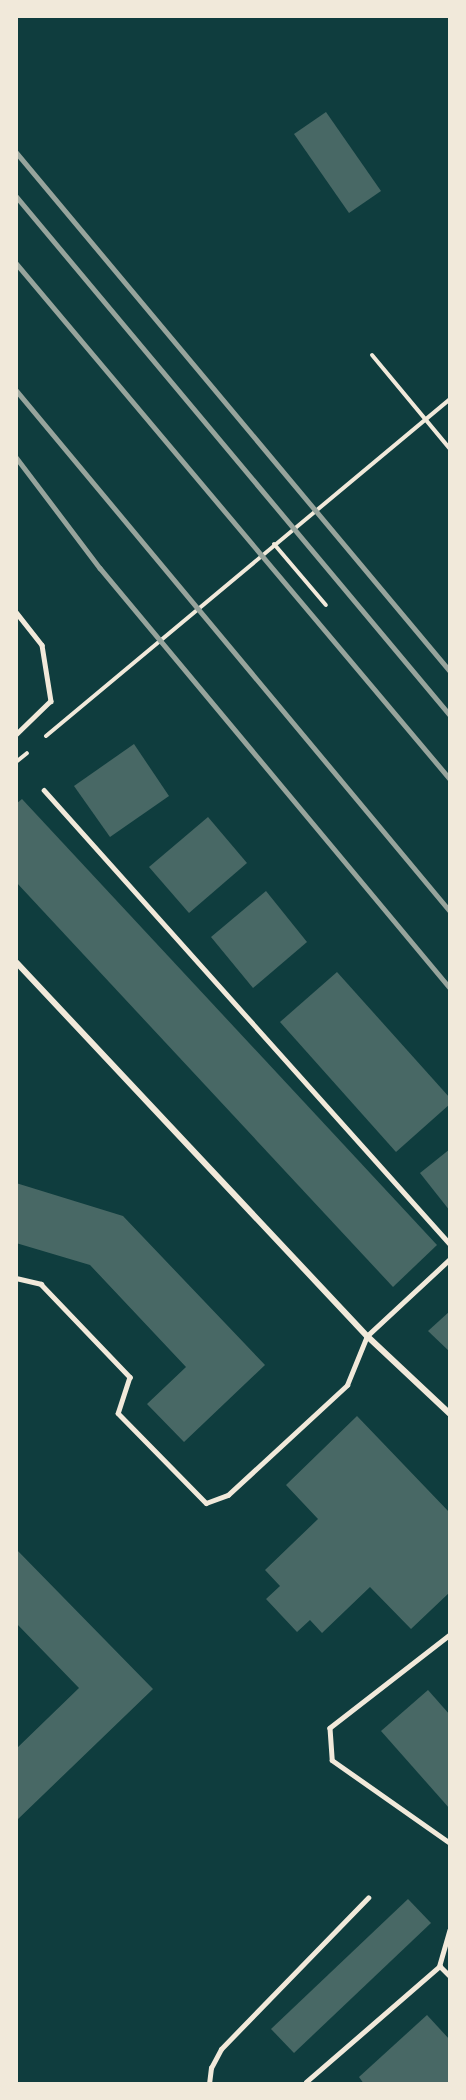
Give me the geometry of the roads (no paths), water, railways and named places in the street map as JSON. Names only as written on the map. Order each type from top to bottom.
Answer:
[{"type":"street","points":[[18,965],[367,1335],[450,1414]]},
{"type":"lane","points":[[16,612],[42,645],[51,701],[16,735]]},
{"type":"lane","points":[[44,790],[450,1244]]},
{"type":"lane","points":[[16,1278],[41,1284],[130,1377],[118,1413],[206,1503],[228,1495],[347,1385],[367,1335],[450,1259]]},
{"type":"lane","points":[[450,1635],[330,1728],[332,1760],[450,1844]]},
{"type":"lane","points":[[209,2084],[211,2068],[221,2049],[368,1898]]},
{"type":"lane","points":[[306,2082],[440,1966],[450,1930]]},
{"type":"lane","points":[[440,1966],[450,1976]]},
{"type":"railway","points":[[16,152],[450,671]]},
{"type":"railway","points":[[16,196],[450,715]]},
{"type":"railway","points":[[16,263],[450,779]]},
{"type":"railway","points":[[16,390],[450,911]]},
{"type":"railway","points":[[16,457],[100,568],[450,988]]}]
